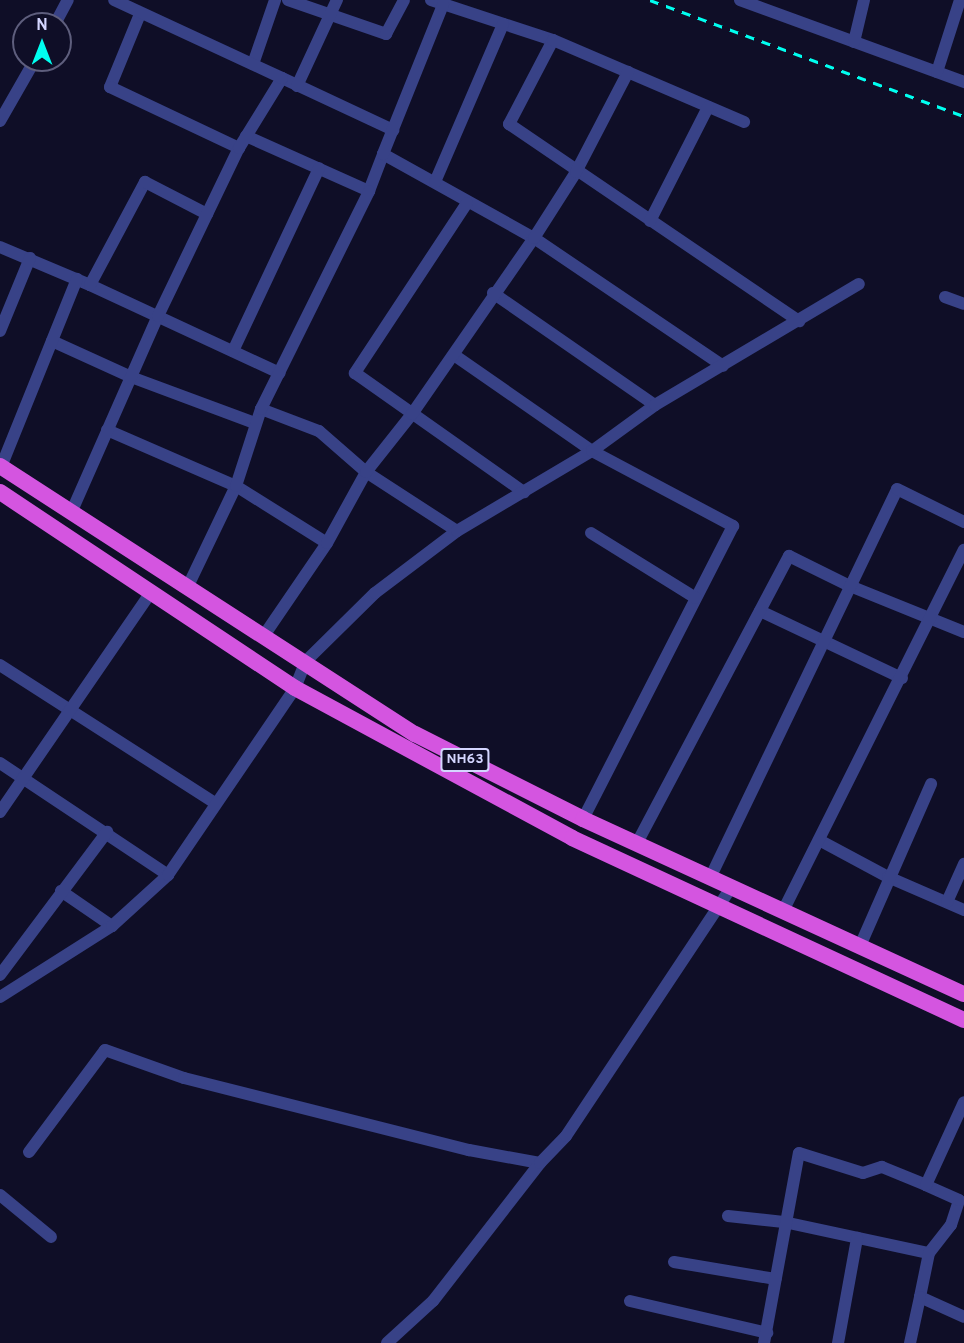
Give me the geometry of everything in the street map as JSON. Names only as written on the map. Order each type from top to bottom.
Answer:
[{"type":"highway","name":"NH63","points":[[1,466],[71,513],[306,661],[415,734],[583,819],[964,994]]},
{"type":"highway","name":"NH63","points":[[0,492],[295,688],[572,838],[964,1020]]},
{"type":"street","points":[[114,0],[393,130]]},
{"type":"street","points":[[253,64],[275,0]]},
{"type":"street","points":[[288,0],[330,17],[386,34],[404,0]]},
{"type":"street","points":[[297,86],[337,0]]},
{"type":"street","points":[[431,0],[553,40],[744,122]]},
{"type":"street","points":[[740,0],[964,82]]},
{"type":"street","points":[[854,42],[864,0]]},
{"type":"street","points":[[937,72],[960,0]]},
{"type":"street","points":[[188,586],[236,486],[255,423],[369,190],[443,5]]},
{"type":"street","points":[[140,14],[110,87],[239,148]]},
{"type":"street","points":[[435,182],[503,24]]},
{"type":"street","points":[[553,40],[510,124],[576,172],[799,321]]},
{"type":"street","points":[[0,121],[28,72]]},
{"type":"street","points":[[264,634],[327,543],[366,472],[412,414],[454,355],[493,293],[534,238],[576,172],[628,72]]},
{"type":"street","points":[[71,513],[158,316],[239,148],[282,78]]},
{"type":"street","points":[[650,221],[708,106]]},
{"type":"street","points":[[246,136],[369,190]]},
{"type":"street","points":[[383,154],[435,182],[467,203],[534,238],[723,366]]},
{"type":"street","points":[[233,351],[319,168]]},
{"type":"street","points":[[90,285],[145,182],[207,214]]},
{"type":"street","points":[[467,203],[355,373],[524,492]]},
{"type":"street","points":[[0,247],[77,279],[280,373]]},
{"type":"street","points":[[0,332],[30,258]]},
{"type":"street","points":[[1,466],[77,279]]},
{"type":"street","points":[[0,997],[112,926],[168,875],[295,688],[306,661],[375,592],[457,531],[592,451],[655,405],[859,284]]},
{"type":"street","points":[[493,293],[655,405]]},
{"type":"street","points":[[945,297],[964,304]]},
{"type":"street","points":[[52,341],[131,376],[255,423]]},
{"type":"street","points":[[454,355],[592,451],[733,526],[583,819]]},
{"type":"street","points":[[261,410],[319,431],[366,472],[457,531]]},
{"type":"street","points":[[107,430],[236,486],[327,543]]},
{"type":"street","points":[[711,876],[825,644],[897,489],[964,522]]},
{"type":"street","points":[[591,532],[696,598]]},
{"type":"street","points":[[783,911],[902,678],[964,550]]},
{"type":"street","points":[[637,843],[789,556],[850,586],[932,616],[964,632]]},
{"type":"street","points":[[0,812],[151,592]]},
{"type":"street","points":[[760,611],[825,644],[902,678]]},
{"type":"street","points":[[0,665],[70,713],[215,803]]},
{"type":"street","points":[[0,763],[107,832],[168,875]]},
{"type":"street","points":[[860,946],[888,877],[931,784]]},
{"type":"street","points":[[0,975],[107,832]]},
{"type":"street","points":[[819,840],[888,877],[964,910]]},
{"type":"street","points":[[947,902],[964,864]]},
{"type":"street","points":[[387,1343],[433,1301],[540,1163],[566,1136],[716,906],[732,886]]},
{"type":"street","points":[[61,891],[112,926]]},
{"type":"street","points":[[28,1152],[105,1050],[184,1078],[469,1150],[540,1163]]},
{"type":"street","points":[[926,1185],[964,1102]]},
{"type":"street","points":[[630,1301],[766,1338],[784,1222],[799,1153],[863,1173],[882,1167],[959,1200],[951,1225],[929,1253],[910,1343]]},
{"type":"street","points":[[0,1195],[51,1237]]},
{"type":"street","points":[[728,1216],[784,1222],[929,1253]]},
{"type":"street","points":[[838,1343],[857,1238]]},
{"type":"street","points":[[674,1262],[776,1279]]},
{"type":"street","points":[[920,1297],[964,1317]]},
{"type":"railway","points":[[650,0],[964,116]]}]
